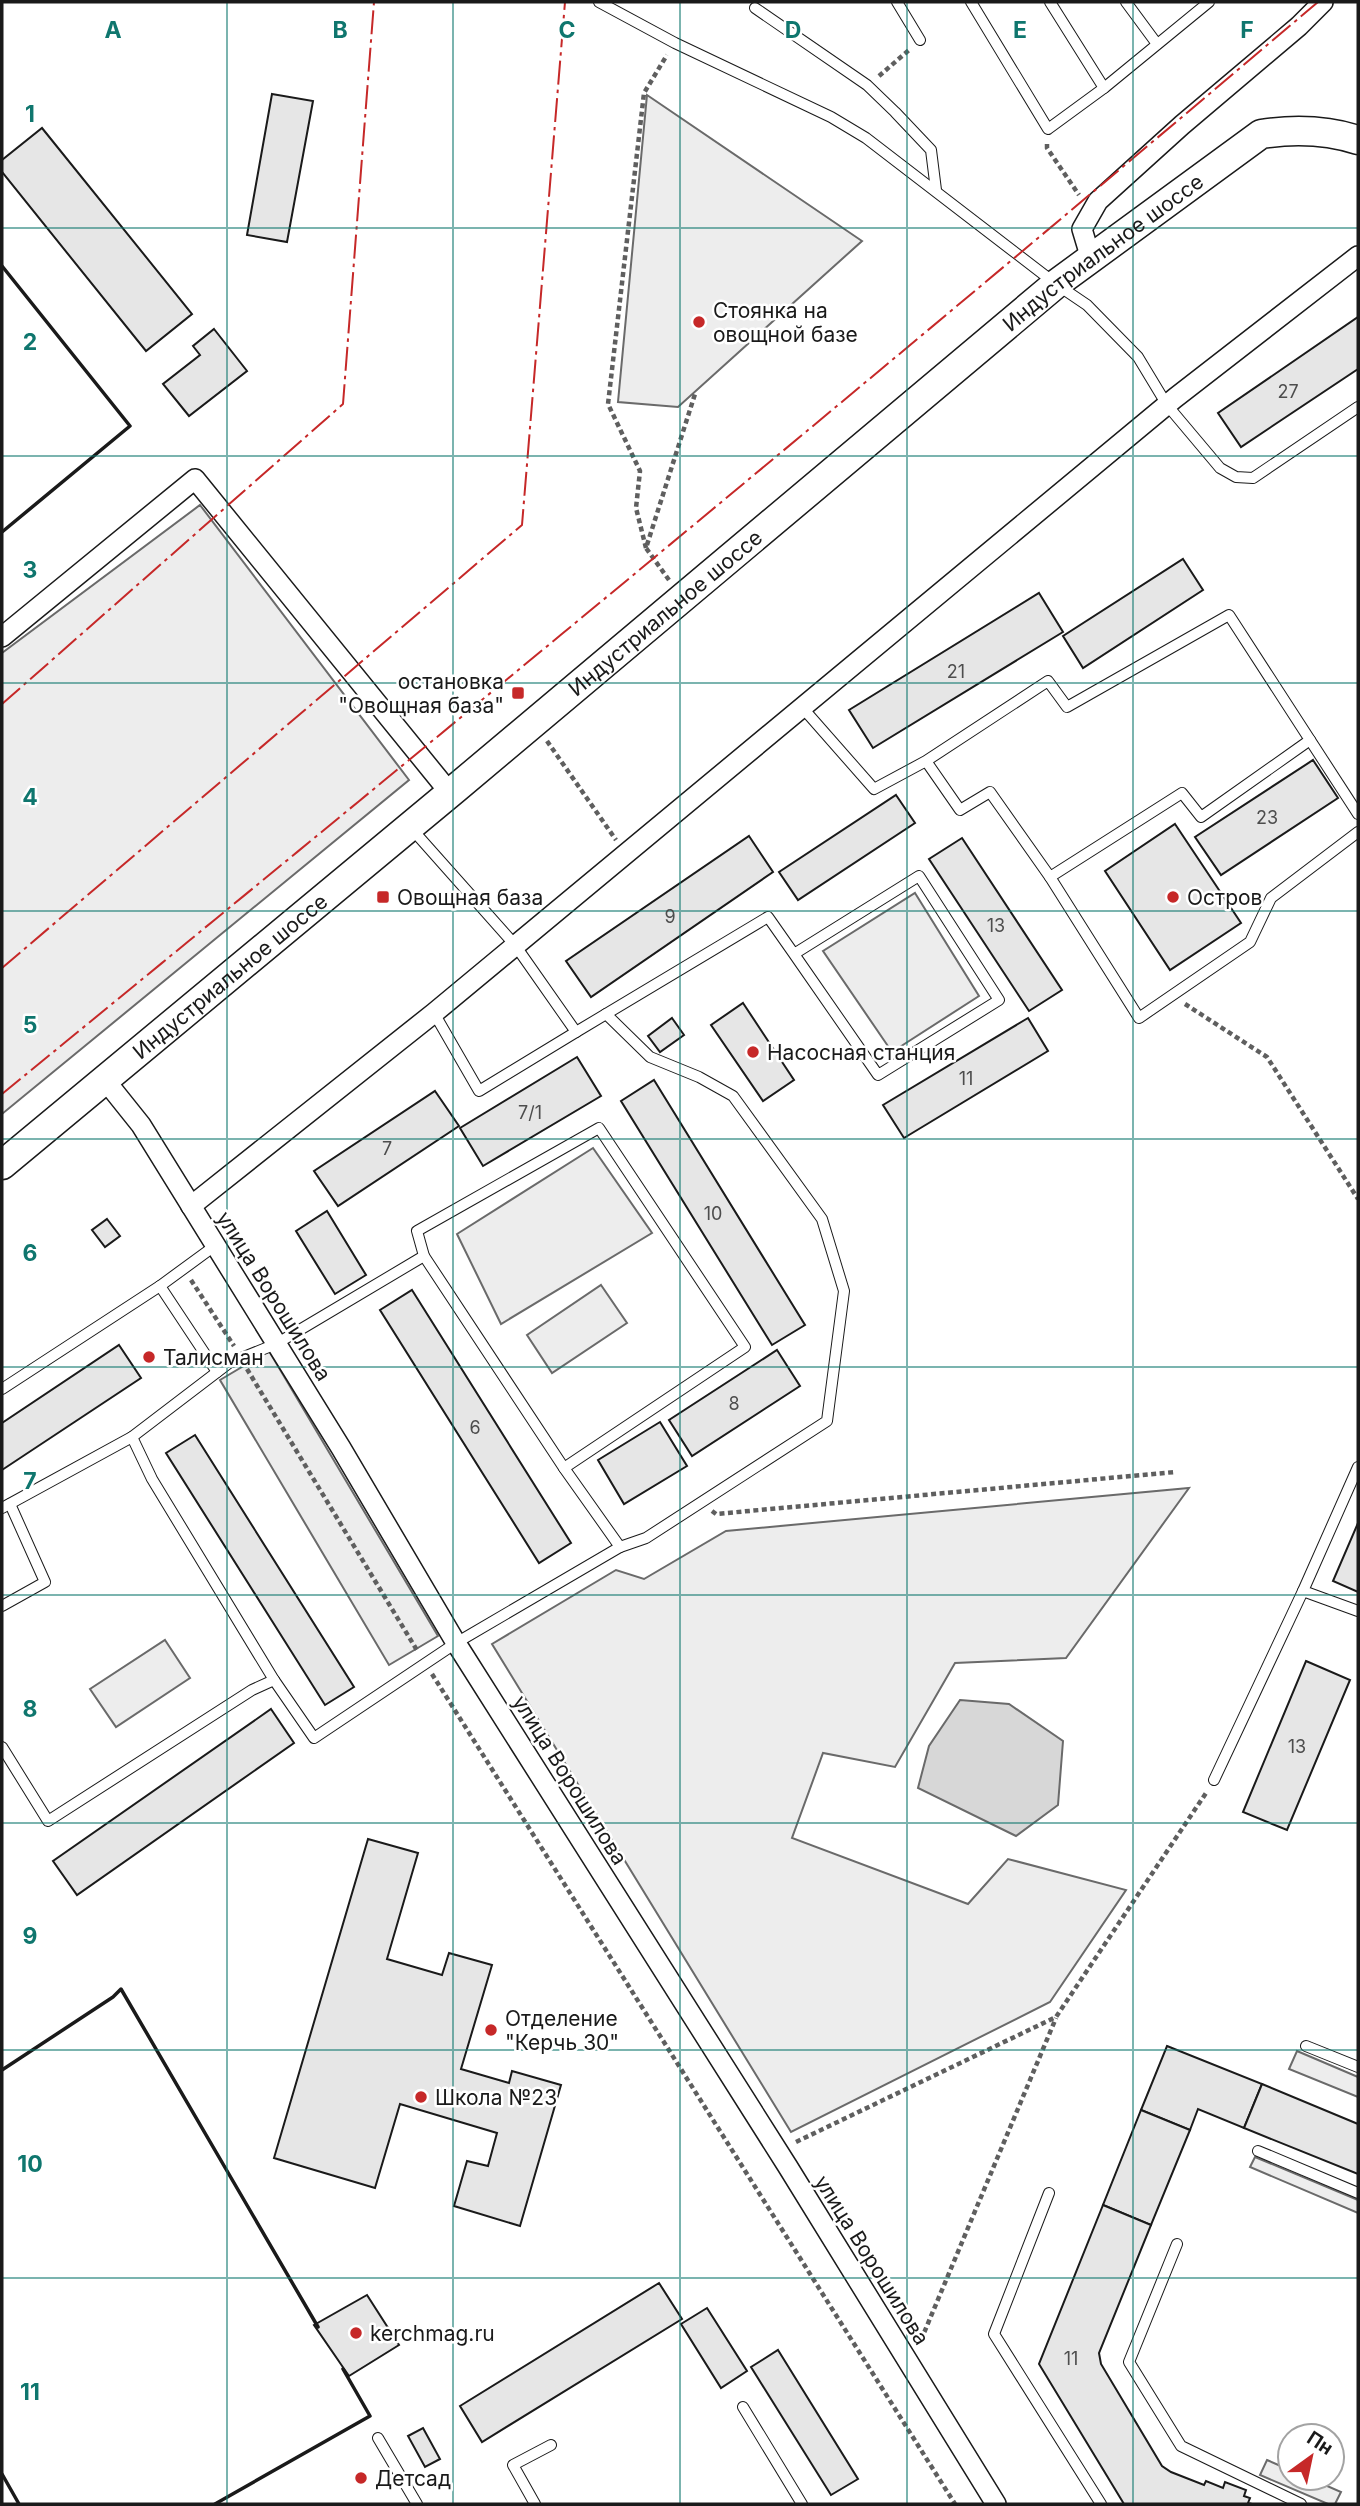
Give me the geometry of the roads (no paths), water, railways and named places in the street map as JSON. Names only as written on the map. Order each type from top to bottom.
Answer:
[{"type":"main road","name":"Индустриальное шоссе","points":[[2,1165],[410,827],[1056,284],[1261,134],[1285,131],[1327,132],[1358,140]]},
{"type":"street","points":[[1091,259],[1082,229],[1098,201],[1323,2]]},
{"type":"street","points":[[191,1206],[434,1013],[1167,405],[1358,256]]},
{"type":"street","points":[[2,637],[195,479],[450,793]]},
{"type":"street","name":"улица Ворошилова","points":[[105,1080],[138,1120],[456,1643],[778,2150],[996,2504]]},
{"type":"lane","points":[[599,2],[675,43],[831,117],[866,138],[936,190],[1087,305],[1138,357],[1167,405],[1220,468],[1236,477],[1254,478],[1358,407]]},
{"type":"lane","points":[[897,2],[920,40]]},
{"type":"lane","points":[[971,2],[1048,129],[1104,88],[1209,2]]},
{"type":"lane","points":[[1050,2],[1104,88]]},
{"type":"lane","points":[[1126,2],[1157,44]]},
{"type":"lane","points":[[755,8],[867,85],[932,150],[936,190]]},
{"type":"lane","points":[[802,706],[874,789],[926,761],[1048,681],[1067,707],[1229,615],[1358,814]]},
{"type":"lane","points":[[1050,877],[1182,793],[1201,817],[1310,740]]},
{"type":"lane","points":[[926,761],[960,810],[990,792],[1050,877],[1139,1018],[1250,942],[1271,898],[1358,832]]},
{"type":"lane","points":[[410,827],[515,945],[576,1032]]},
{"type":"lane","points":[[434,1013],[479,1091],[768,917],[878,1075],[999,1000],[919,876],[794,954]]},
{"type":"lane","points":[[132,1437],[152,1479],[274,1680],[314,1738],[456,1643],[620,1547],[646,1538],[827,1421],[844,1292],[821,1219],[733,1096],[699,1077],[650,1058],[606,1014]]},
{"type":"lane","points":[[564,1468],[745,1348],[599,1128],[417,1231],[424,1256],[564,1468],[620,1547]]},
{"type":"lane","points":[[2,1389],[160,1286],[216,1245]]},
{"type":"lane","points":[[2,1606],[45,1582],[6,1506],[132,1437],[229,1363],[276,1344],[424,1256]]},
{"type":"lane","points":[[160,1286],[217,1372]]},
{"type":"lane","points":[[1214,1780],[1358,1467]]},
{"type":"lane","points":[[1303,1591],[1358,1611]]},
{"type":"lane","points":[[2,1746],[48,1821],[253,1690],[274,1680]]},
{"type":"lane","points":[[1306,2046],[1358,2067]]},
{"type":"lane","points":[[1258,2151],[1358,2193]]},
{"type":"lane","points":[[1049,2193],[994,2334],[1101,2504]]},
{"type":"lane","points":[[1177,2244],[1129,2362],[1181,2446],[1301,2504]]},
{"type":"lane","points":[[743,2407],[802,2504]]},
{"type":"lane","points":[[378,2438],[417,2504]]},
{"type":"lane","points":[[535,2504],[513,2466],[551,2445]]},
{"type":"place","name":"Стоянка на овощной базе","points":[[699,322]]},
{"type":"place","name":"остановка \"Овощная база\"","points":[[518,693]]},
{"type":"place","name":"Овощная база","points":[[383,897]]},
{"type":"place","name":"Остров","points":[[1173,897]]},
{"type":"place","name":"Насосная станция","points":[[753,1052]]},
{"type":"place","name":"Талисман","points":[[149,1357]]},
{"type":"place","name":"Отделение \"Керчь 30\"","points":[[491,2030]]},
{"type":"place","name":"Школа №23","points":[[421,2097]]},
{"type":"place","name":"kerchmag.ru","points":[[356,2333]]},
{"type":"place","name":"Детсад","points":[[361,2478]]}]
